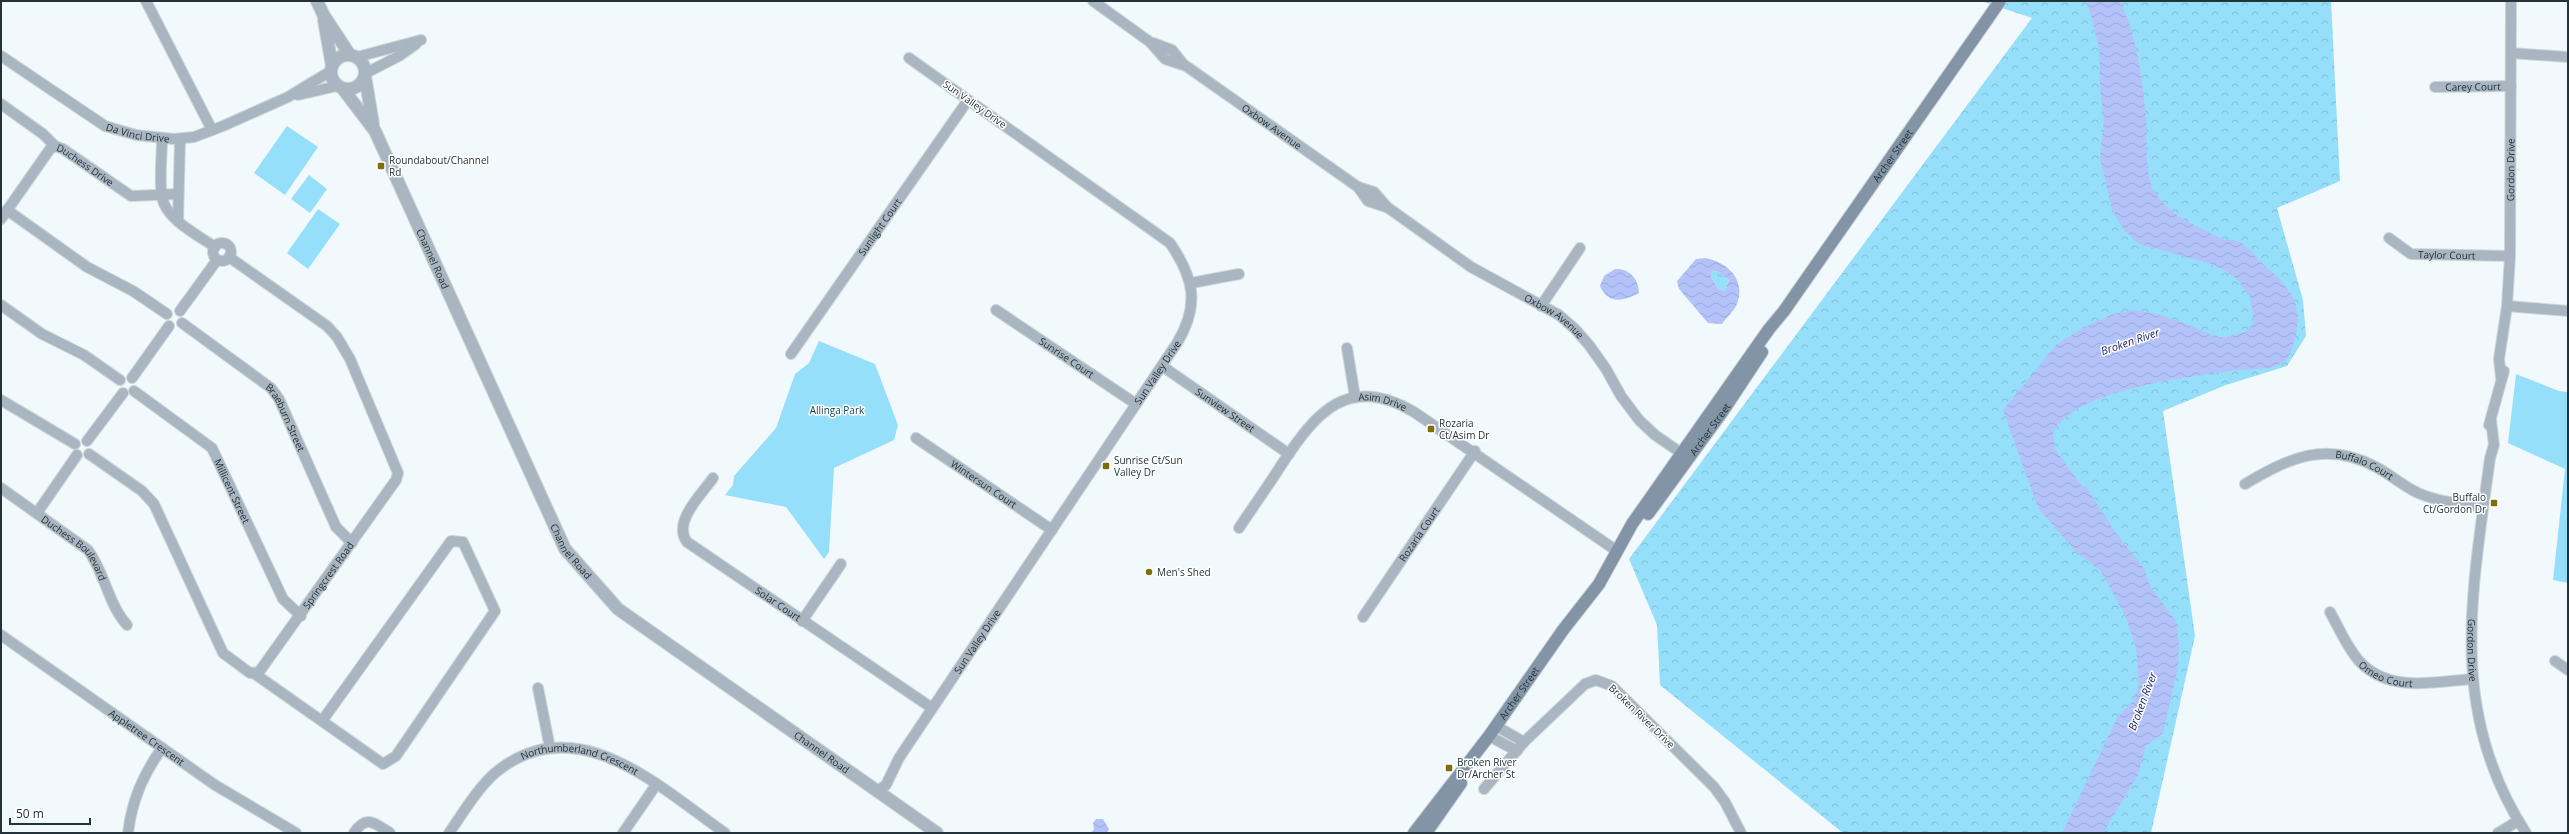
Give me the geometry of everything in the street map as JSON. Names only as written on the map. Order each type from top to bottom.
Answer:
[{"type":"main road","name":"Archer Street","points":[[1414,833],[1426,828],[1563,630],[1592,580],[1615,554],[1625,540],[1632,524],[1685,456],[1769,328],[1784,311],[2000,1]]},
{"type":"street","points":[[146,1],[212,130]]},
{"type":"street","points":[[317,1],[323,14],[353,56],[362,62],[365,75]]},
{"type":"street","name":"Oxbow Avenue","points":[[1093,1],[1150,42],[1166,59],[1186,66],[1358,187],[1368,201],[1387,207],[1471,267],[1541,306],[1575,329],[1594,351],[1621,396],[1639,420],[1655,435],[1685,456]]},
{"type":"street","name":"Gordon Drive","points":[[2511,1],[2510,256],[2507,306],[2499,360],[2501,377],[2487,431],[2490,458],[2483,508],[2470,638],[2472,679],[2477,716],[2489,759],[2518,821],[2526,833]]},
{"type":"street","points":[[323,14],[331,69],[340,87],[354,88],[359,86],[365,75],[399,56],[421,40],[353,56],[343,56],[331,69]]},
{"type":"street","points":[[2511,53],[2568,57]]},
{"type":"street","name":"Da Vinci Drive","points":[[1,56],[105,126],[136,135],[180,139],[194,137],[212,130],[288,97],[331,69]]},
{"type":"street","name":"Sun Valley Drive","points":[[877,791],[879,780],[899,758],[1184,332],[1189,316],[1192,283],[1185,264],[1170,243],[909,58]]},
{"type":"street","name":"Channel Road","points":[[365,75],[375,131]]},
{"type":"street","name":"Carey Court","points":[[2435,87],[2511,86]]},
{"type":"street","name":"Da Vinci Drive","points":[[288,97],[340,87]]},
{"type":"street","name":"Channel Road","points":[[340,87],[375,131],[564,549],[618,609],[937,833]]},
{"type":"street","name":"Sunlight Court","points":[[791,354],[968,100]]},
{"type":"street","points":[[1,104],[43,134],[55,146]]},
{"type":"street","points":[[162,138],[162,194],[166,208],[178,221],[215,247],[225,245],[229,248],[229,257],[222,261],[217,260]]},
{"type":"street","points":[[178,221],[180,139]]},
{"type":"street","name":"Duchess Drive","points":[[1,218],[50,149],[55,146],[63,149],[131,196],[178,194]]},
{"type":"street","points":[[7,210],[87,267],[133,291],[167,314]]},
{"type":"street","name":"Taylor Court","points":[[2389,238],[2411,254],[2510,256]]},
{"type":"street","points":[[215,247],[213,252],[217,260]]},
{"type":"street","points":[[1541,306],[1580,248]]},
{"type":"street","name":"Springcrest Road","points":[[229,257],[327,326],[337,337],[350,359],[396,465],[398,473],[396,480],[301,616],[264,668],[255,674]]},
{"type":"street","points":[[180,311],[217,260]]},
{"type":"street","points":[[1192,283],[1239,274]]},
{"type":"street","points":[[1,305],[42,334],[84,355],[120,380]]},
{"type":"street","points":[[2507,306],[2568,311]]},
{"type":"street","points":[[169,326],[166,322],[167,314],[173,310],[180,311]]},
{"type":"street","name":"Sunrise Court","points":[[996,310],[1136,404]]},
{"type":"street","points":[[169,326],[178,327],[182,323],[183,315],[180,311]]},
{"type":"street","name":"Braeburn Street","points":[[182,323],[271,388],[279,399],[336,527],[352,543]]},
{"type":"street","points":[[132,378],[169,326]]},
{"type":"street","points":[[1347,348],[1355,397]]},
{"type":"street","name":"Sunview Street","points":[[1162,366],[1289,454]]},
{"type":"street","points":[[120,380],[124,377],[132,378],[136,383],[134,390],[128,394],[123,393]]},
{"type":"street","points":[[120,380],[119,386],[123,393]]},
{"type":"street","name":"Millicent Street","points":[[134,390],[212,448],[283,599],[301,616]]},
{"type":"street","points":[[87,442],[123,393]]},
{"type":"street","name":"Asim Drive","points":[[1239,528],[1306,428],[1326,409],[1355,397],[1380,397],[1394,400],[1475,452],[1615,554]]},
{"type":"street","points":[[1,400],[75,444]]},
{"type":"street","name":"Wintersun Court","points":[[916,438],[1052,530]]},
{"type":"street","points":[[79,440],[87,442],[91,447],[89,454],[85,457],[77,455],[74,449],[75,444],[79,440]]},
{"type":"street","name":"Rozaria Court","points":[[1363,616],[1475,452]]},
{"type":"street","name":"Buffalo Court","points":[[2244,484],[2301,456],[2318,453],[2337,454],[2358,459],[2375,466],[2417,492],[2438,501],[2483,508]]},
{"type":"street","points":[[89,454],[142,491],[154,504],[223,653],[242,669],[255,674],[383,764],[396,756],[495,611],[463,542],[451,541],[322,721]]},
{"type":"street","points":[[37,513],[77,455]]},
{"type":"street","name":"Solar Court","points":[[713,478],[686,518],[682,528],[684,538],[691,547],[932,708]]},
{"type":"street","name":"Duchess Boulevard","points":[[1,488],[88,550],[94,559],[120,617],[127,625]]},
{"type":"street","points":[[802,621],[841,564]]},
{"type":"street","name":"Omeo Court","points":[[2330,612],[2360,662],[2382,678],[2406,684],[2472,679]]},
{"type":"street","name":"Appletree Crescent","points":[[1,635],[215,785],[296,833]]},
{"type":"street","points":[[2556,661],[2568,670]]},
{"type":"street","name":"Broken River Drive","points":[[1484,789],[1524,742],[1584,684],[1596,680],[1608,683],[1714,787],[1725,802],[1741,833]]},
{"type":"street","points":[[538,688],[550,748]]},
{"type":"street","points":[[1496,726],[1524,742]]},
{"type":"street","points":[[1489,736],[1517,751]]},
{"type":"street","points":[[128,833],[131,808],[138,787],[162,748]]},
{"type":"street","name":"Northumberland Crescent","points":[[449,833],[495,774],[524,756],[550,748],[590,749],[604,754],[656,785],[725,833]]},
{"type":"street","points":[[624,833],[656,785]]},
{"type":"street","points":[[2498,833],[2518,821]]},
{"type":"street","points":[[354,833],[359,825],[366,822],[374,822],[390,833]]},
{"type":"green space","points":[[1981,1],[2331,1],[2340,181],[2277,208],[2303,300],[2306,336],[2287,366],[2226,385],[2163,411],[2195,636],[2151,833],[1843,833],[1660,685],[1657,625],[1629,559],[2032,18]]},
{"type":"green space","points":[[287,126],[318,147],[285,195],[254,173]]},
{"type":"green space","points":[[309,175],[327,189],[310,213],[291,199]]},
{"type":"green space","points":[[318,209],[340,224],[308,269],[287,253]]},
{"type":"green space","points":[[1717,271],[1729,280],[1725,291],[1718,288],[1711,277],[1712,272]]},
{"type":"green space","name":"Allinga Park","points":[[819,341],[875,364],[898,425],[894,440],[834,468],[829,552],[824,559],[786,507],[725,495],[733,485],[734,476],[776,428],[795,374],[809,363]]},
{"type":"green space","points":[[2516,374],[2559,391],[2568,392],[2568,583],[2553,580],[2565,469],[2508,443]]},
{"type":"water","name":"Broken River","points":[[2087,1],[2120,1],[2126,14],[2135,42],[2143,86],[2149,177],[2156,194],[2168,208],[2201,229],[2218,237],[2233,240],[2245,245],[2290,292],[2297,308],[2298,318],[2297,331],[2289,356],[2277,366],[2193,376],[2137,387],[2109,395],[2084,405],[2065,418],[2053,433],[2055,449],[2081,485],[2086,487],[2116,533],[2144,568],[2150,586],[2176,621],[2179,644],[2178,667],[2163,733],[2146,746],[2138,775],[2103,833],[2062,833],[2118,716],[2133,701],[2139,686],[2136,648],[2125,615],[2100,570],[2076,552],[2038,508],[2003,410],[2057,344],[2081,329],[2113,314],[2132,310],[2157,314],[2195,327],[2215,337],[2226,337],[2247,331],[2254,322],[2250,296],[2234,276],[2215,265],[2139,244],[2124,230],[2112,210],[2100,158],[2104,121],[2100,87],[2099,48]]},
{"type":"water","points":[[1705,258],[1721,264],[1728,268],[1737,280],[1739,295],[1737,304],[1722,324],[1708,323],[1679,289],[1677,281],[1696,259]],"holes":[[[1717,271],[1729,280],[1725,291],[1718,288],[1711,277],[1712,272]]]},
{"type":"water","points":[[1615,269],[1625,270],[1632,275],[1639,288],[1639,293],[1628,298],[1617,300],[1612,299],[1603,292],[1600,286],[1604,276]]},
{"type":"water","points":[[1096,819],[1103,819],[1109,829],[1107,833],[1091,833],[1094,829],[1093,823]]},
{"type":"place","name":"Roundabout/Channel Rd","points":[[381,166]]},
{"type":"place","name":"Rozaria Ct/Asim Dr","points":[[1431,429]]},
{"type":"place","name":"Sunrise Ct/Sun Valley Dr","points":[[1106,466]]},
{"type":"place","name":"Buffalo Ct/Gordon Dr","points":[[2494,503]]},
{"type":"place","name":"Men's Shed","points":[[1149,572]]},
{"type":"place","name":"Broken River Dr/Archer St","points":[[1449,768]]}]
